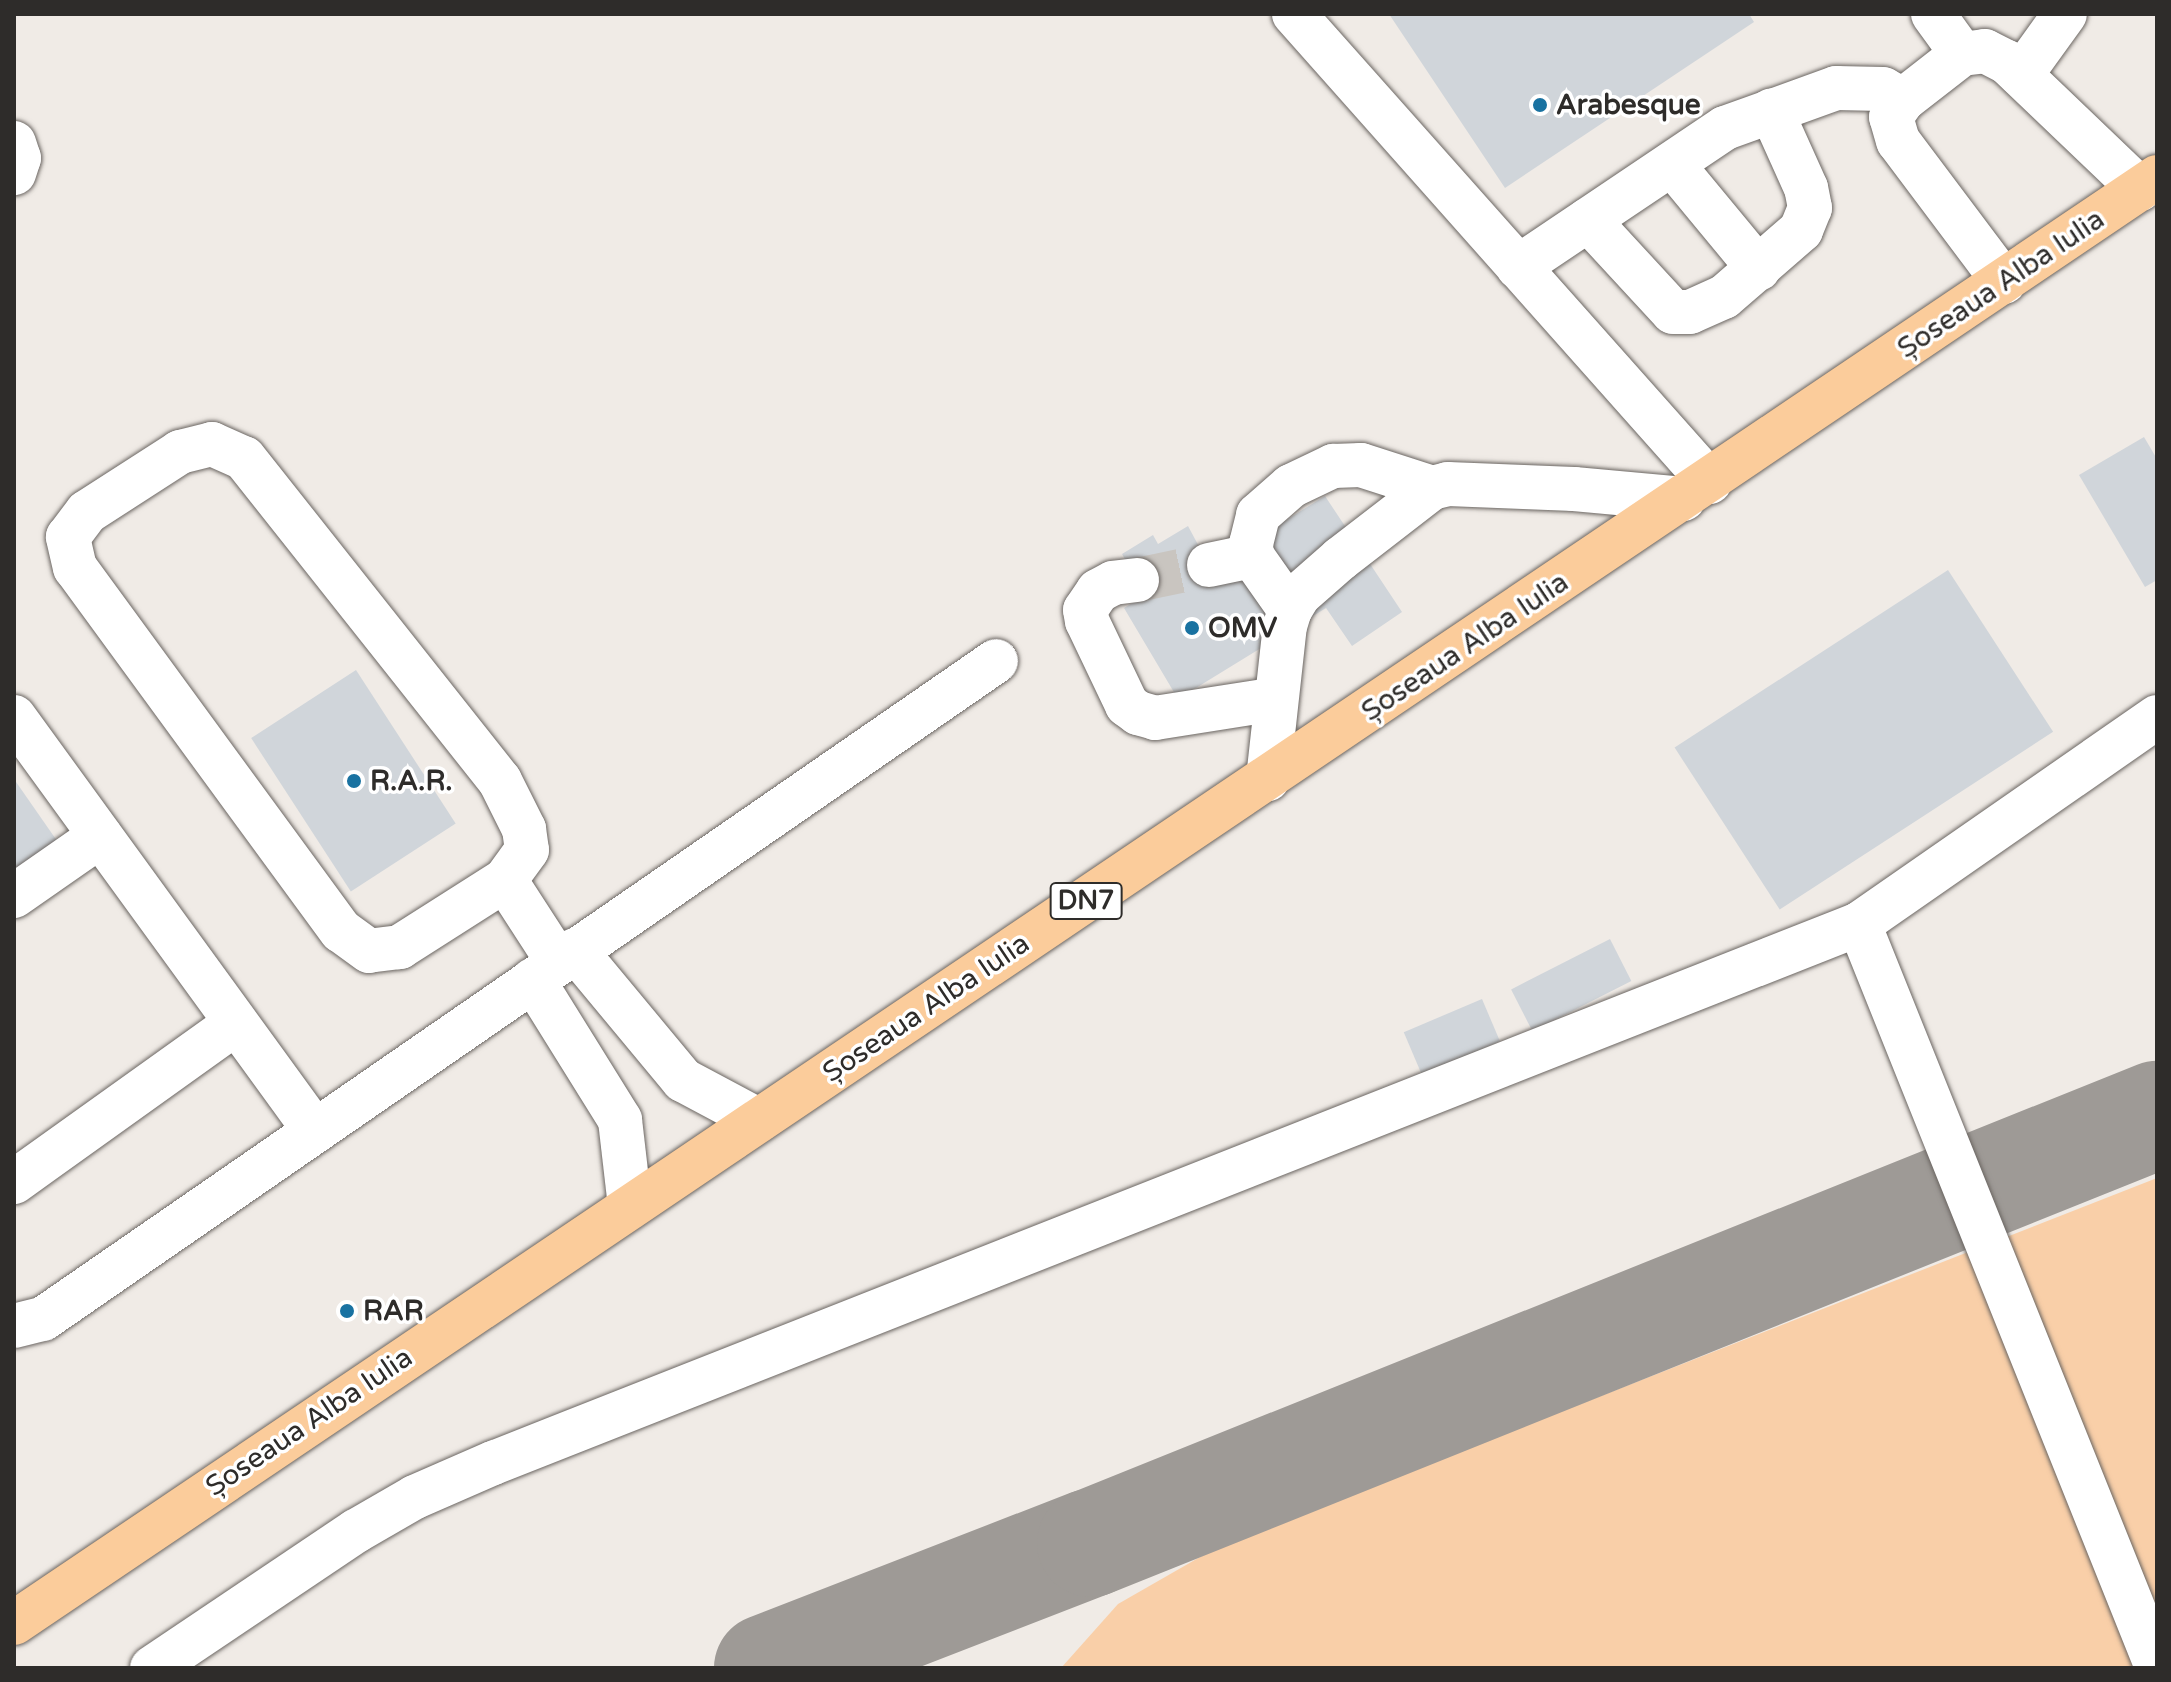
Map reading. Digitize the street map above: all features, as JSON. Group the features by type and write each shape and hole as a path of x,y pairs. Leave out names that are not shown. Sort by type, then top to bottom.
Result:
{"main road":[{"name":"Șoseaua Alba Iulia","path":"14,1623 2149,183"}],"street":[{"path":"1294,14 1518,267 1697,490"},
{"path":"1933,14 1962,54"},
{"path":"2021,75 2065,14"},
{"path":"2004,282 1898,141 1891,117 1903,100 1962,54 1985,51 2007,62 2149,183"},
{"path":"1518,267 1725,128 1836,88 1883,89 1903,100"},
{"path":"1588,220 1673,312 1690,312 1724,297 1801,230 1810,208 1806,188 1771,110"},
{"path":"14,143 19,158 14,173"},
{"path":"1672,164 1759,269"},
{"path":"212,444 244,458 500,781 524,829 527,850 505,880 400,947 369,951 341,931 75,568 68,537 87,512 180,452 212,444"},
{"path":"1290,610 1252,556 1251,544 1258,515 1308,475 1333,466 1361,465 1432,488"},
{"path":"1268,779 1290,610 1299,595 1340,559 1432,488 1448,484 1697,490"},
{"path":"1209,565 1252,556"},
{"path":"1137,580 1098,591 1090,597 1085,610 1087,621 1127,705 1138,713 1155,718 1276,699"},
{"path":"14,1326 43,1319 996,661"},
{"path":"14,717 315,1131"},
{"path":"152,1668 356,1531 415,1497 493,1463 1859,924 2157,717"},
{"path":"14,896 100,836"},
{"path":"505,880 555,964 620,1120 630,1206"},
{"path":"1859,924 2157,1667"},
{"path":"555,964 683,1080 758,1120"},
{"path":"14,1182 236,1023"}],"shaded area":[{"path":"2157,1178 2157,1668 1061,1668 1118,1604 1200,1557 1256,1531"}],"building":[{"name":"Arabesque","path":"1389,14 1749,14 1754,22 1505,188"},
{"path":"2144,437 2157,459 2157,580 2145,587 2079,475"},
{"path":"1325,496 1402,612 1352,646 1326,608 1178,699 1124,608 1146,595 1122,554 1153,535 1158,544 1188,526 1210,567"},
{"path":"1948,570 2053,732 1780,909 1675,748"},
{"name":"R.A.R.","path":"356,670 456,823 351,892 251,738"},
{"path":"14,779 62,848 14,882"},
{"path":"1610,939 1631,981 1532,1031 1511,989"},
{"path":"1482,999 1500,1041 1422,1075 1404,1032"}],"taxiway":[{"path":"768,1668 1091,1543 2157,1115"}],"tunnel":[{"path":"1137,580 1209,565"}],"place":[{"name":"Arabesque","path":"1540,105"},
{"name":"OMV","path":"1192,628"},
{"name":"R.A.R.","path":"354,781"},
{"name":"RAR","path":"347,1311"}]}
